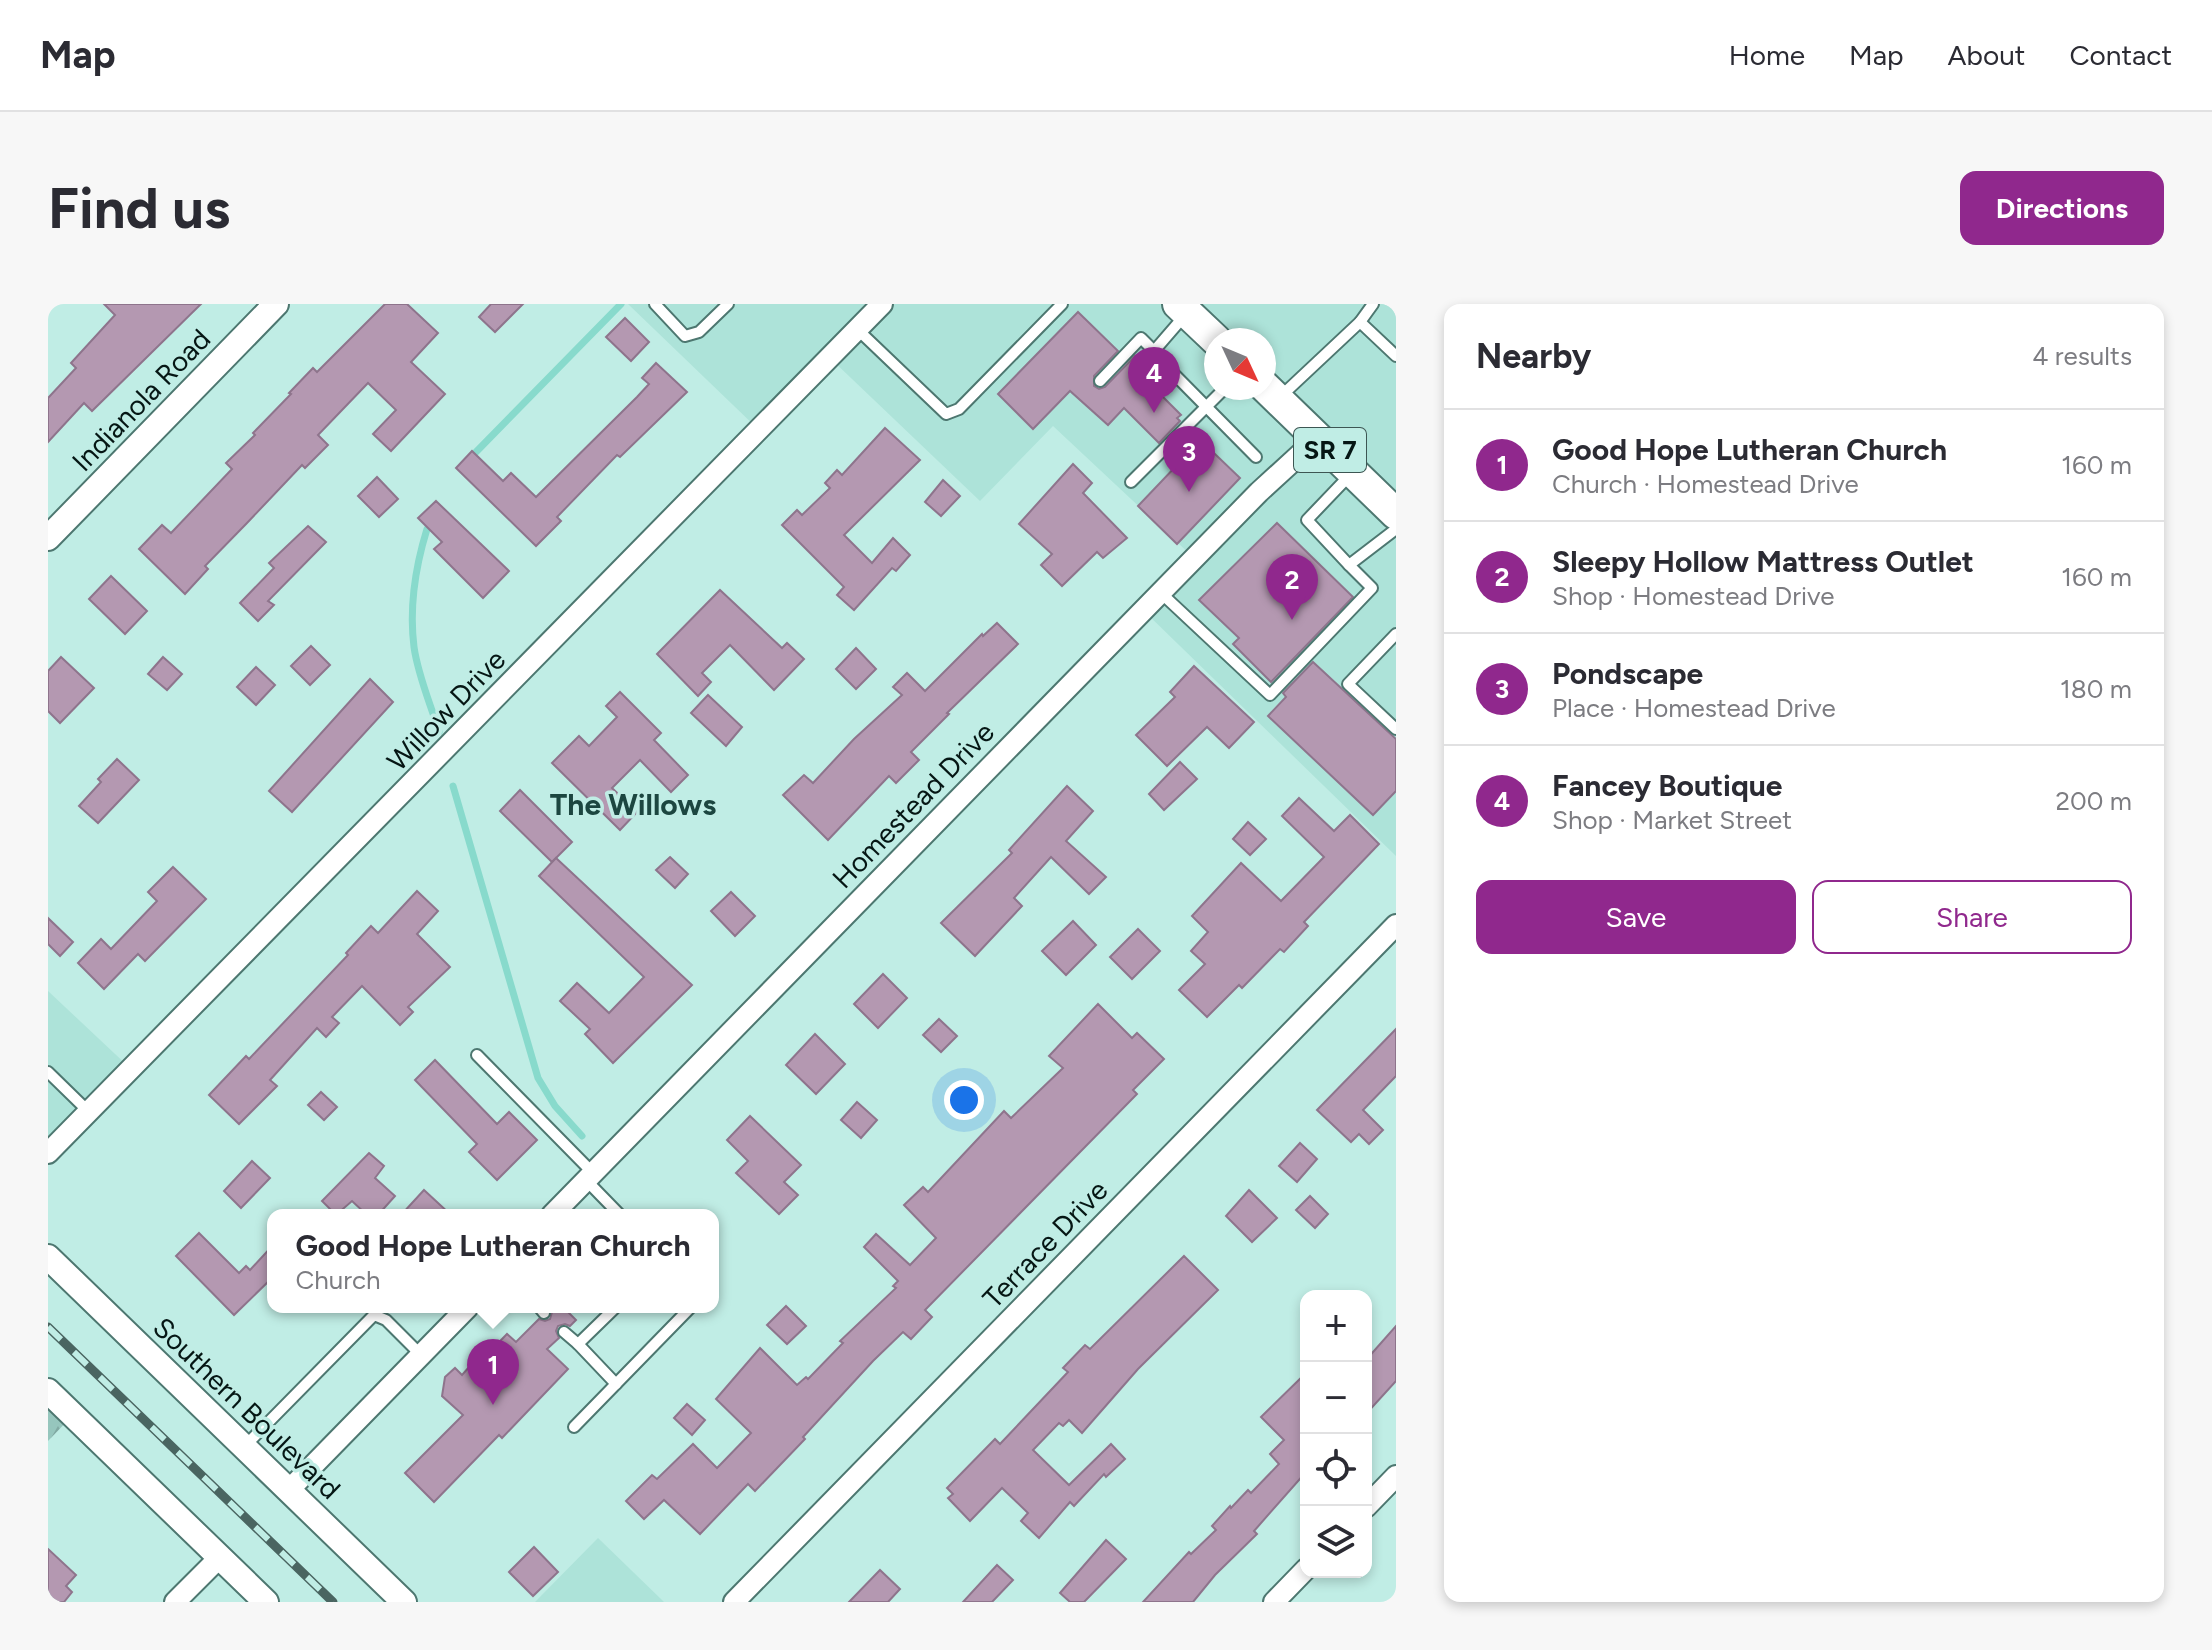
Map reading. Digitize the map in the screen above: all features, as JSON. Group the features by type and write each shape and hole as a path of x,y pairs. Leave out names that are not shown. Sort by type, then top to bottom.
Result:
{"main road":[{"path":"1184,307 1204,328"},
{"name":"SR 7","path":"1276,398 1396,514"}],"street":[{"name":"Indianola Road","path":"48,538 276,304"},
{"name":"Willow Drive","path":"48,1153 882,304"},
{"name":"Homestead Drive","path":"558,1209 1259,492 1318,438"},
{"name":"Terrace Drive","path":"734,1602 1396,925"},
{"name":"Southern Boulevard","path":"48,1257 404,1602"},
{"path":"289,1490 462,1313"},
{"path":"48,1391 266,1602"},
{"path":"1367,1506 1396,1476"},
{"path":"175,1602 220,1557"},
{"path":"1274,1602 1300,1575"}],"lane":[{"path":"655,304 685,336 699,332 728,304"},
{"path":"857,329 946,414 959,409 1062,304"},
{"path":"1276,389 1360,322 1373,304"},
{"path":"1100,381 1141,338 1154,351 1184,307"},
{"path":"1360,322 1396,356"},
{"path":"1170,370 1256,457"},
{"path":"1131,482 1213,400"},
{"path":"1161,593 1270,695 1372,588 1307,520 1353,472"},
{"path":"1349,565 1396,529"},
{"path":"1396,634 1348,684 1396,729"},
{"path":"477,1055 590,1176 614,1209"},
{"path":"50,1078 89,1112"},
{"path":"578,1344 610,1313"},
{"path":"574,1427 685,1313"},
{"path":"244,1447 374,1315 386,1320 421,1355"},
{"path":"564,1332 616,1384"}],"shaded area":[{"path":"628,304 1396,304 1396,856 1143,610 1194,558 1053,426 980,501 830,358 759,430"},
{"path":"48,991 131,1069 48,1153"},
{"path":"598,1538 664,1602 535,1602"}],"green space":[{"path":"48,1391 73,1415 48,1441"}],"building":[{"path":"104,304 201,304 92,411 84,403 48,442 48,398 76,368 71,363 115,315"},
{"path":"385,304 407,304 438,333 411,362 445,394 391,451 373,434 396,410 368,383 318,435 328,445 305,468 302,465 205,566 208,569 185,594 139,549 162,525 171,533 232,469 226,463 255,435 253,433 289,393 313,368 317,372"},
{"path":"491,304 523,304 495,332 479,317"},
{"path":"1078,312 1118,351 1094,376 1094,386 1099,389 1105,387 1135,356 1155,377 1149,383 1181,415 1177,418 1180,421 1159,443 1124,408 1108,425 1070,391 1033,429 998,394"},
{"path":"625,318 649,342 631,361 606,337"},
{"path":"656,363 687,392 620,457 617,455 557,517 561,521 536,546 456,468 472,451 503,481 511,473 536,497 649,384 642,378"},
{"path":"885,428 920,460 844,535 872,563 893,538 910,555 896,571 892,568 854,610 837,595 844,587 782,525 797,510 802,515 830,488 825,483 837,470 842,475"},
{"path":"1192,432 1240,478 1177,544 1138,506 1179,463 1170,454"},
{"path":"1073,464 1092,483 1083,493 1127,538 1103,558 1097,552 1062,586 1041,565 1052,554 1019,524"},
{"path":"377,477 398,499 379,517 358,496"},
{"path":"943,480 960,496 941,516 925,502"},
{"path":"436,501 509,571 483,598 434,549 442,542 418,518"},
{"path":"1277,523 1353,597 1271,682 1233,644 1239,638 1199,600"},
{"path":"308,526 326,542 268,601 274,605 258,621 240,603 274,568 269,563"},
{"path":"111,576 147,611 125,634 89,599"},
{"path":"720,590 782,648 787,643 804,659 774,690 730,645 702,673 711,682 698,696 657,654"},
{"path":"997,623 1018,644 911,752 919,760 896,783 889,776 828,840 783,795 804,775 813,783 854,739 902,695 893,687 907,673 925,691"},
{"path":"311,646 330,665 310,685 291,666"},
{"path":"856,648 876,669 856,689 836,669"},
{"path":"61,657 94,688 60,723 48,711 48,671"},
{"path":"163,657 182,674 167,690 148,674"},
{"path":"1313,662 1396,739 1396,791 1373,815 1268,716 1286,697 1283,693"},
{"path":"1194,666 1254,722 1229,748 1207,727 1167,766 1136,735 1175,697 1170,692"},
{"path":"256,667 275,685 256,705 237,687"},
{"path":"370,679 393,702 292,812 269,791"},
{"path":"620,692 661,733 654,740 688,775 671,792 640,760 612,788 637,812 620,830 552,763 579,736 589,746 617,717 606,706"},
{"path":"708,695 742,727 726,746 691,713"},
{"path":"117,759 139,780 98,823 79,806"},
{"path":"1180,762 1197,779 1164,810 1149,794"},
{"path":"1067,786 1093,811 1066,841 1106,877 1089,894 1051,857 1014,898 1022,906 975,956 941,923 1012,853 1009,850"},
{"path":"520,790 572,842 552,862 500,811"},
{"path":"1299,798 1334,831 1350,815 1379,844 1304,922 1308,926 1284,952 1280,949 1242,988 1239,985 1207,1017 1179,990 1205,964 1191,951 1208,932 1192,916 1241,863 1281,901 1324,857 1282,816"},
{"path":"1248,822 1266,839 1250,855 1233,839"},
{"path":"670,857 688,874 675,888 656,870"},
{"path":"556,858 692,985 613,1063 585,1034 590,1029 560,1001 577,983 609,1013 644,977 539,876"},
{"path":"173,867 206,899 145,961 138,954 104,989 78,963 101,939 111,949 157,901 148,892"},
{"path":"417,891 438,911 417,934 450,967 408,1007 413,1012 400,1025 362,986 332,1017 339,1023 326,1037 317,1028 270,1080 277,1086 239,1124 209,1095 246,1056 249,1059 348,955 346,953 371,926 378,933"},
{"path":"731,892 755,916 735,936 711,911"},
{"path":"48,918 73,942 60,956 48,944"},
{"path":"1073,921 1096,945 1066,975 1042,951"},
{"path":"1138,929 1160,951 1132,979 1110,957"},
{"path":"883,974 907,998 878,1028 854,1004"},
{"path":"1098,1004 1132,1038 1137,1033 1164,1059 1133,1090 1137,1094 925,1310 932,1317 911,1339 903,1332 873,1361 755,1491 748,1484 700,1534 664,1500 644,1519 626,1501 652,1475 657,1479 693,1444 717,1468 751,1433 716,1399 760,1348 797,1385 806,1377 808,1379 843,1343 840,1341 896,1288 893,1286 898,1281 864,1247 876,1234 910,1265 936,1238 904,1205 923,1187 928,1192 1004,1111 1011,1118 1063,1068 1049,1056"},
{"path":"939,1019 957,1036 941,1052 923,1035"},
{"path":"1396,1029 1396,1076 1363,1110 1383,1130 1369,1144 1359,1134 1351,1142 1317,1110"},
{"path":"815,1034 845,1064 816,1094 786,1065"},
{"path":"435,1060 497,1124 509,1112 537,1140 497,1180 469,1152 477,1144 415,1080"},
{"path":"321,1092 337,1107 324,1120 308,1105"},
{"path":"857,1102 877,1120 861,1138 841,1120"},
{"path":"750,1116 801,1165 784,1182 798,1195 779,1214 736,1173 748,1161 727,1140"},
{"path":"1300,1143 1317,1159 1297,1182 1279,1166"},
{"path":"369,1153 384,1166 375,1178 395,1196 383,1209 361,1209 352,1201 343,1209 330,1209 322,1201"},
{"path":"252,1161 270,1178 241,1208 224,1191"},
{"path":"424,1190 445,1209 407,1209"},
{"path":"1249,1190 1277,1218 1252,1242 1226,1216"},
{"path":"1310,1196 1328,1214 1315,1228 1296,1210"},
{"path":"199,1233 239,1273 246,1266 250,1270 267,1252 267,1283 234,1315 176,1256"},
{"path":"1184,1256 1218,1290 1138,1369 1082,1433 1069,1420 1063,1426 1059,1423 1033,1450 1069,1485 1111,1444 1125,1459 1106,1477 1104,1474 1074,1506 1070,1502 1039,1538 1021,1521 1028,1513 1002,1488 970,1521 948,1498 953,1494 947,1488 995,1439 1000,1444 1068,1372 1063,1368 1085,1345 1090,1349"},
{"path":"786,1306 806,1326 787,1344 767,1325"},
{"path":"552,1313 569,1313 576,1320 570,1326 558,1326 556,1331 559,1338 547,1349 568,1369 502,1438 499,1435 434,1502 405,1473 463,1415 442,1396 445,1377 455,1368 462,1375 470,1366 473,1369 507,1334 516,1342 539,1319 550,1319"},
{"path":"1396,1326 1396,1381 1372,1407 1372,1362 1372,1353"},
{"path":"1300,1379 1300,1479 1254,1531 1257,1534 1215,1575 1193,1602 1143,1602 1189,1552 1191,1554 1216,1530 1212,1526 1230,1506 1248,1490 1251,1493 1279,1464 1270,1454 1284,1440 1261,1417"},
{"path":"687,1404 705,1420 692,1435 674,1418"},
{"path":"1106,1540 1126,1559 1084,1602 1070,1602 1060,1593"},
{"path":"534,1547 558,1572 533,1596 509,1572"},
{"path":"48,1549 76,1575 66,1586 72,1592 64,1602 48,1602"},
{"path":"997,1565 1013,1580 992,1602 963,1602"},
{"path":"880,1570 900,1589 888,1602 849,1602"}],"waterway":[{"path":"476,452 621,304"},
{"path":"427,529 419,558 412,617 418,669 439,732"},
{"path":"453,786 538,1078 555,1106 582,1136"}],"railway":[{"path":"48,1327 333,1602"}],"place":[{"name":"Fancey Boutique","path":"1154,413"},
{"name":"Pondscape","path":"1189,492"},
{"name":"Sleepy Hollow Mattress Outlet","path":"1292,620"},
{"name":"Good Hope Lutheran Church","path":"493,1405"}],"district":[{"name":"The Willows","path":"633,805"}]}
